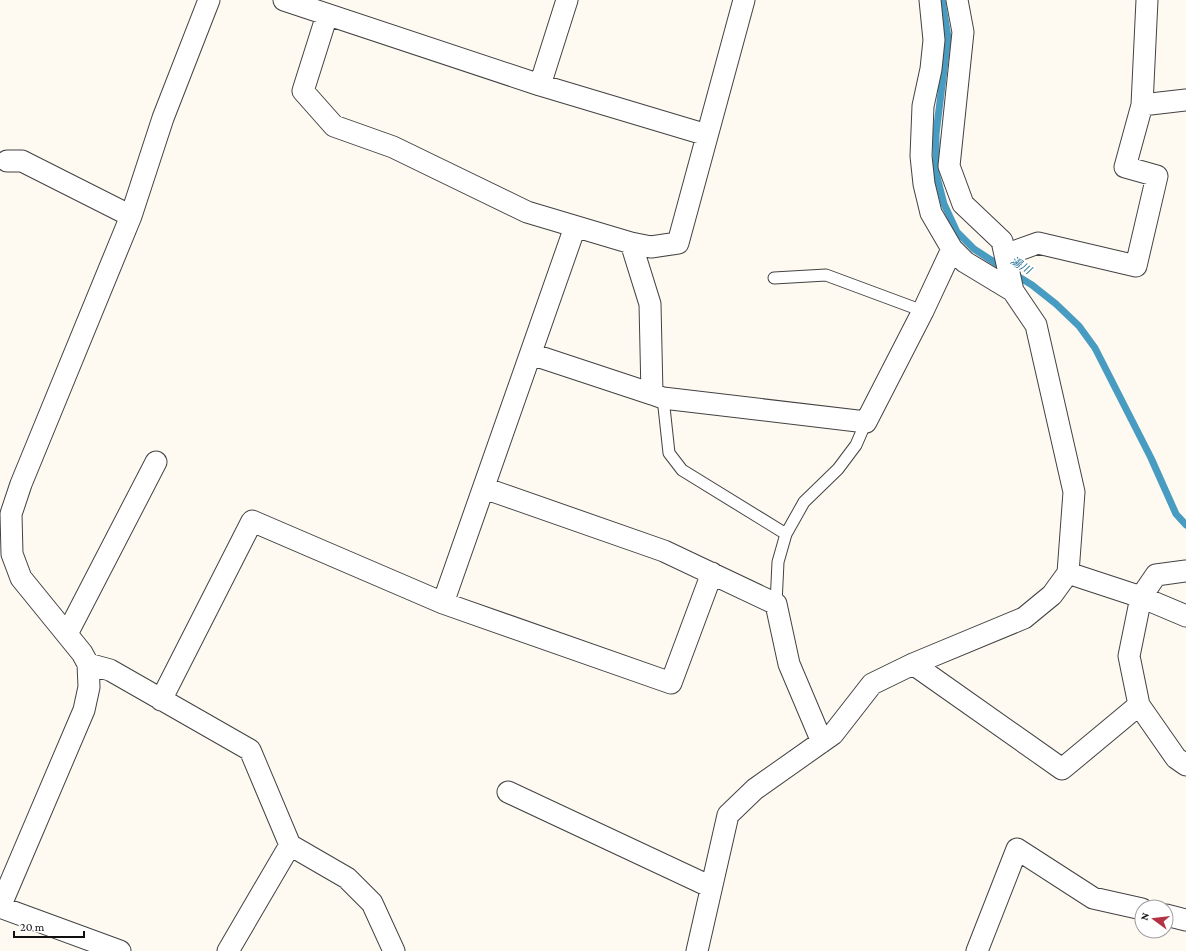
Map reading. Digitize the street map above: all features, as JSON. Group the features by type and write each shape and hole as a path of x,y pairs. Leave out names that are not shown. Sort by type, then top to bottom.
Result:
{"street":[{"path":"120,951 0,907 84,710 89,687 88,664 82,653 21,578 12,554 11,514 21,484 131,216 163,118 209,0"},
{"path":"284,0 540,85 707,135"},
{"path":"540,85 566,0"},
{"path":"327,15 304,91 334,126 393,147 527,212 631,243 651,247 678,243 744,0"},
{"path":"930,0 934,40 931,69 923,106 921,156 924,184 931,213 952,249 965,262 1014,291"},
{"path":"697,951 728,815 755,789 833,734 872,684 913,664 1024,618 1052,595 1068,573 1074,492 1036,325 1014,291 1002,241 963,204 949,166 963,32 957,0"},
{"path":"1005,255 1038,243 1136,266 1157,176 1125,167 1142,105 1147,0"},
{"path":"1142,105 1186,100"},
{"path":"7,161 22,162 131,216"},
{"path":"444,603 575,227"},
{"path":"631,243 650,304 658,396"},
{"path":"531,354 658,396 866,422 923,311 952,249"},
{"path":"67,634 156,462"},
{"path":"484,488 664,551 776,604 789,664 822,742"},
{"path":"161,700 252,521 444,603 671,683 712,573"},
{"path":"1186,571 1156,575 1141,597 1129,656 1139,705 1176,758 1186,765"},
{"path":"1068,573 1141,597 1186,616"},
{"path":"88,664 110,670 250,750 290,845 347,878 372,903 394,951"},
{"path":"913,664 1062,769 1139,705"},
{"path":"508,792 711,887"},
{"path":"228,951 290,845"},
{"path":"977,951 1017,848 1094,898 1134,908"},
{"path":"1174,917 1186,920"}],"lane":[{"path":"774,278 826,275 923,311"},
{"path":"658,396 669,453 682,470 786,534"},
{"path":"776,604 778,562 786,534 804,502 838,469 856,445 866,422"}],"waterway":[{"name":"湯川","path":"942,0 948,37 936,134 936,173 944,204 957,232 974,249 1005,269"},
{"name":"湯川","path":"1014,274 1032,285 1056,304 1079,326 1095,348 1151,458 1176,514 1186,525"}]}
